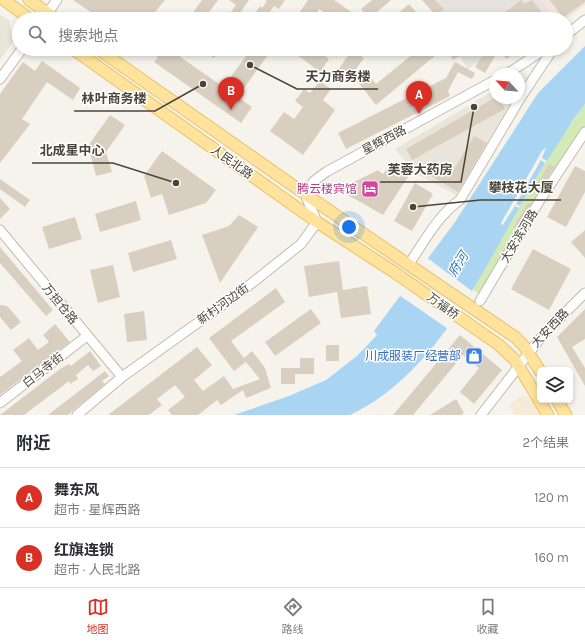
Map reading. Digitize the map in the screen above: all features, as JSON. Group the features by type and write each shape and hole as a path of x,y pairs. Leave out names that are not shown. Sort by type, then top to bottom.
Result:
{"main road":[{"path":"4,0 20,12"},
{"path":"29,0 43,12"},
{"name":"人民北路","path":"83,56 316,222 394,272"},
{"name":"人民北路","path":"108,56 305,194 412,266"},
{"name":"万福桥","path":"412,266 515,337 528,352 537,367"},
{"name":"万福桥","path":"394,272 492,341 512,357 548,415"},
{"path":"559,403 566,415"}],"street":[{"path":"51,12 57,0"},
{"path":"573,29 585,20"},
{"path":"0,79 17,56"},
{"path":"516,68 534,56"},
{"path":"412,266 439,220 460,200 521,97 548,56"},
{"name":"星辉西路","path":"305,194 314,180 326,172 489,83"},
{"name":"大安滨河路","path":"480,301 540,200 585,132"},
{"path":"305,194 316,222"},
{"name":"新村河边街","path":"77,415 122,377 242,291 301,244 316,222"},
{"name":"万担仓路","path":"0,230 86,336 122,377"},
{"name":"大安西路","path":"481,415 528,352 553,322 585,293"},
{"name":"白马寺街","path":"0,403 86,336"}],"shaded area":[{"path":"424,0 567,0 549,12 432,12"},
{"path":"540,0 585,0 585,5 573,14 573,12 549,12"},
{"path":"0,15 9,20 12,43 0,60"},
{"path":"460,56 486,56 468,69"},
{"path":"489,94 489,104 510,104 456,195 415,173 395,149"},
{"path":"522,395 532,398 542,415 515,415 509,405"}],"green space":[{"path":"585,104 585,129 481,295 472,289 553,149"}],"water":[{"name":"府河","path":"585,46 585,104 547,161 542,158 546,147 542,151 501,223 502,226 515,206 519,208 486,267 449,325 428,353 405,377 379,398 350,415 234,415 289,396 326,380 357,356 377,335 374,331 455,222 538,93"},
{"path":"541,160 545,163 520,206 516,204"}],"pier":[{"path":"426,257 472,291 448,329 399,295"}],"building":[{"path":"73,0 165,0 155,12 91,12"},
{"path":"202,0 218,0 209,12 193,12"},
{"path":"229,0 249,0 241,12 231,12 236,5"},
{"path":"265,0 285,0 279,9 274,6 270,12 256,12 260,6 262,8 267,1"},
{"path":"308,0 334,0 351,12 324,12 319,9 317,12 300,12"},
{"path":"372,0 391,0 377,12 363,12 361,9"},
{"path":"422,0 435,0 444,9 440,12 433,12"},
{"path":"521,0 524,4 532,0 541,12 506,12"},
{"path":"550,0 585,0 585,2 571,12 559,12"},
{"path":"409,4 416,12 399,12"},
{"path":"156,56 179,56 252,107 241,123 154,62 158,57"},
{"path":"246,56 267,56 244,88 230,78"},
{"path":"298,56 325,56 329,59 320,72"},
{"path":"348,56 361,56 364,58 347,81 336,73"},
{"path":"410,56 435,56 376,105 357,81 367,73 376,84"},
{"path":"451,56 460,56 453,60"},
{"path":"482,56 495,56 485,73 475,67"},
{"path":"504,56 511,56 506,59"},
{"path":"42,61 80,88 73,100 47,82 22,119 30,124 0,163 0,94 23,62 35,71"},
{"path":"455,62 475,73 472,79 458,72 448,91 450,96 346,149 338,133 446,78"},
{"path":"320,81 331,89 323,100 335,110 303,155 270,131 284,112 294,119 303,107 295,101 304,89 310,93"},
{"path":"489,101 489,104 502,104 505,109 412,160 406,149"},
{"path":"110,115 125,125 106,152 112,172 96,176 88,146"},
{"path":"474,136 487,143 458,192 426,173 434,160 453,171"},
{"path":"162,151 216,190 206,203 169,215 162,194 151,198 144,176"},
{"name":"腾云楼宾馆","path":"392,162 410,174 383,215 346,194 352,183 378,170 383,174"},
{"path":"549,164 554,167 539,190 535,188"},
{"path":"575,166 585,171 585,192 566,227 547,217"},
{"path":"0,179 30,200 25,207 0,189"},
{"path":"415,183 433,194 412,231 394,221"},
{"path":"0,198 10,209 0,219"},
{"path":"136,201 141,220 100,232 95,214"},
{"path":"528,203 531,204 517,227 514,226"},
{"path":"239,215 258,227 220,283 202,235 229,226"},
{"path":"75,217 82,239 49,249 42,227"},
{"path":"585,230 585,258 571,242"},
{"path":"171,240 177,259 133,272 128,253"},
{"path":"0,247 53,310 46,316 0,263"},
{"path":"533,249 571,269 549,310 511,289"},
{"path":"339,261 343,290 367,286 371,314 341,318 337,292 309,297 304,266"},
{"path":"113,265 120,297 98,303 90,270"},
{"path":"276,288 285,302 231,341 244,358 252,351 265,368 271,388 246,398 243,390 221,405 217,400 198,415 172,415 168,410 185,397 175,385 157,399 162,405 149,415 108,415 197,347 212,365 194,380 203,391 224,376 233,389 260,379 246,362 234,371 209,338"},
{"path":"0,305 7,306 21,322 11,330 0,317"},
{"path":"311,309 321,323 275,356 265,342"},
{"path":"585,309 585,339 572,347 585,368 585,386 557,337"},
{"path":"144,311 147,340 127,342 124,314"},
{"path":"55,324 70,342 0,395 0,377 22,361 13,350 29,338 38,350 49,342 43,335"},
{"path":"460,335 502,370 474,404 460,392 479,368 463,355 413,415 393,415"},
{"path":"326,345 339,345 339,361 326,361"},
{"path":"90,351 101,366 93,371 88,365 76,375 78,379 70,384 69,381 24,415 0,415 60,369 69,364 71,366"},
{"path":"300,358 314,358 314,374 295,374 295,384 281,384 281,368 300,368"},
{"path":"105,371 109,376 102,381 105,384 68,415 48,415"},
{"path":"456,399 464,413 461,415 430,415"}],"place":[{"name":"天力商务楼","path":"250,65"},
{"name":"林叶商务楼","path":"203,84"},
{"name":"芙蓉大药房","path":"474,107"},
{"name":"红旗连锁","path":"231,110"},
{"name":"舞东风","path":"419,114"},
{"name":"北成星中心","path":"176,183"},
{"name":"腾云楼宾馆","path":"370,189"},
{"name":"攀枝花大厦","path":"413,207"},
{"name":"川成服装厂经营部","path":"474,356"}]}
